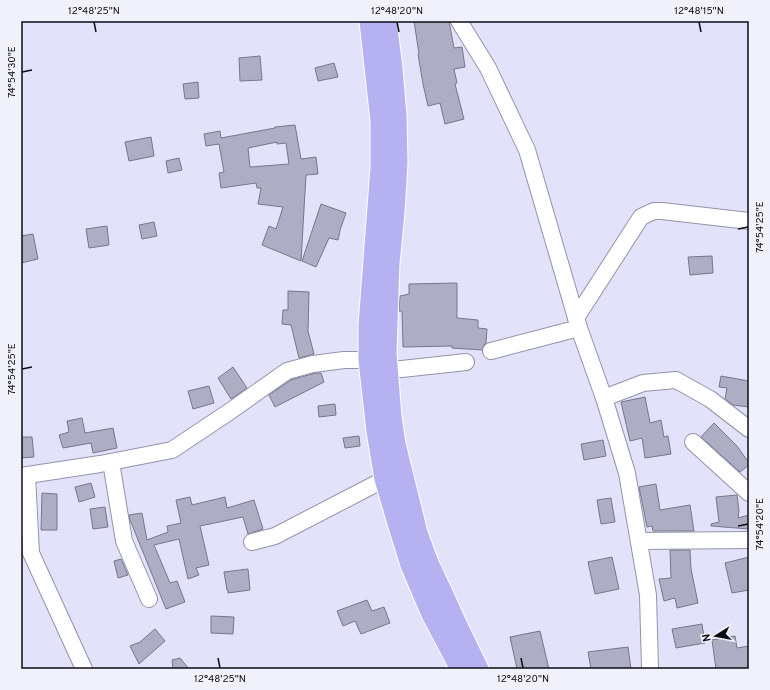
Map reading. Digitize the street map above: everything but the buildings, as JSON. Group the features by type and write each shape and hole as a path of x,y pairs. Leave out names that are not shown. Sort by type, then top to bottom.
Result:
{"main road":[{"path":"370,21 381,121 381,176 369,325 391,417 395,444 417,533 428,563 478,669"},
{"path":"386,21 396,116 397,163 387,306 386,353 378,363 377,431 385,479 411,565 431,612 460,669"}],"street":[{"path":"459,21 488,68 527,150 578,323 604,398 627,473 648,595 650,669"},
{"path":"491,351 578,323 641,218 654,211 749,221"},
{"path":"84,669 31,553 24,476 111,462 172,450 229,412 286,371 313,364 344,360 378,363 395,369 402,369 466,362"},
{"path":"604,398 643,383 676,380 710,399 749,429"},
{"path":"693,442 749,493"},
{"path":"111,462 124,541 149,599"},
{"path":"252,542 275,536 385,479"},
{"path":"639,541 749,540"}]}
